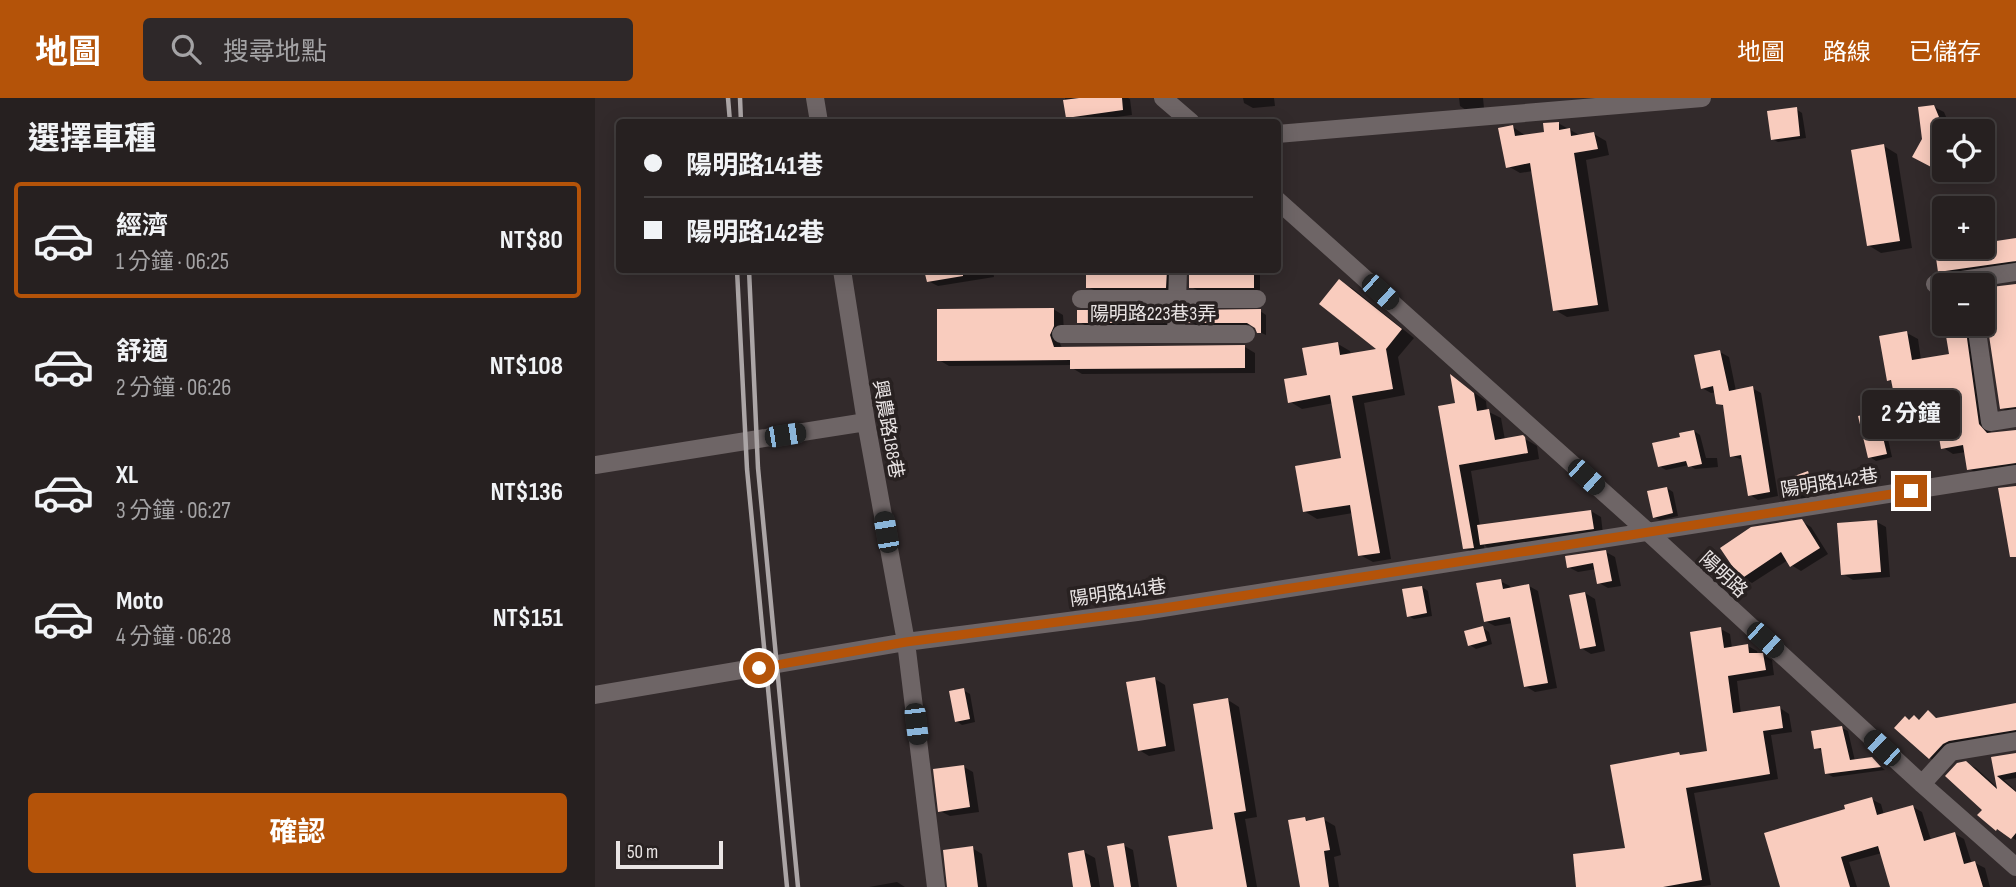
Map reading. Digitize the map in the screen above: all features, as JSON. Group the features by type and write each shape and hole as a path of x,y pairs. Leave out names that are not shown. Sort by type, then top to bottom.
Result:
{"street":[{"path":"815,98 818,119"},
{"path":"1163,98 1188,119"},
{"path":"1281,134 1702,98"},
{"name":"陽明路","path":"1281,204 1648,532 2016,867"},
{"path":"1995,275 2016,272"},
{"name":"興農路188巷","path":"842,273 906,642 936,887"},
{"path":"1177,334 1178,273"},
{"path":"1080,299 1257,299"},
{"name":"陽明路223巷3弄","path":"1061,334 1246,334"},
{"path":"1978,336 1990,422 2016,418"},
{"path":"595,466 866,422"},
{"name":"陽明路142巷","path":"1648,532 2016,474"},
{"name":"陽明路141巷","path":"595,695 906,642 1137,612 1648,532"},
{"path":"1922,784 1951,751 2016,741"}],"building":[{"path":"1122,98 1123,110 1066,118 1063,100"},
{"path":"1934,105 1940,119 1932,119 1932,167 1912,157 1922,139 1918,107"},
{"path":"1797,107 1800,136 1771,140 1767,111"},
{"path":"1559,122 1559,130 1570,128 1571,136 1594,132 1598,149 1574,153 1598,305 1553,311 1530,163 1506,168 1498,128 1513,125 1515,136 1544,132 1543,123"},
{"path":"1884,144 1900,241 1867,246 1851,150"},
{"path":"2016,238 2016,261 1938,272 1936,259 1995,259 1995,241"},
{"path":"925,273 963,273 963,276 927,282"},
{"path":"1086,273 1167,273 1166,288 1086,288"},
{"path":"1189,273 1254,273 1254,288 1189,288"},
{"path":"1339,279 1402,329 1386,349 1393,389 1352,396 1380,553 1358,556 1350,505 1303,512 1295,466 1341,458 1330,395 1288,403 1284,379 1307,375 1302,348 1338,342 1340,355 1376,349 1319,304"},
{"path":"2016,284 2016,407 2000,409 1989,336 1995,336 1995,287"},
{"path":"1054,308 1054,326 1050,335 1054,347 1245,345 1245,368 1070,369 1070,360 937,361 937,309"},
{"path":"1261,309 1261,333 1257,333 1255,328 1247,323 1188,323 1188,310"},
{"path":"1077,310 1165,310 1165,323 1077,323"},
{"path":"1907,331 1912,360 1949,354 1946,336 1967,336 1979,424 1987,433 2016,430 2016,463 1967,470 1963,445 1941,449 1933,402 1897,409 1891,380 1887,381 1879,336"},
{"path":"1720,350 1729,391 1753,386 1770,492 1748,496 1741,455 1730,457 1723,405 1716,404 1713,386 1701,389 1694,355"},
{"path":"1450,374 1474,393 1477,411 1489,409 1495,440 1523,435 1528,453 1459,465 1474,548 1463,549 1438,406 1455,403"},
{"path":"1877,412 1887,454 1868,458 1858,416"},
{"path":"1694,430 1702,464 1688,467 1686,461 1658,467 1652,443 1680,437 1679,433"},
{"path":"1808,471 1814,490 1795,496 1789,478"},
{"path":"2016,486 2016,557 2010,557 1998,488"},
{"path":"1667,487 1673,513 1653,518 1647,491"},
{"path":"1591,510 1594,529 1480,545 1477,525"},
{"path":"1802,519 1820,548 1790,567 1781,552 1741,579 1720,548 1751,527"},
{"path":"1877,520 1881,572 1841,575 1837,523"},
{"path":"1606,550 1612,581 1597,584 1593,563 1567,568 1565,556"},
{"path":"1501,579 1503,589 1529,584 1548,683 1524,687 1510,617 1484,622 1476,583"},
{"path":"1422,586 1427,613 1407,617 1402,589"},
{"path":"1585,592 1596,646 1580,649 1569,595"},
{"path":"1483,626 1487,641 1468,646 1464,631"},
{"path":"1721,627 1724,648 1748,644 1749,653 1763,653 1766,670 1728,676 1733,713 1780,706 1783,728 1763,731 1770,774 1686,788 1702,880 1663,887 1576,887 1573,854 1625,848 1610,765 1679,752 1680,755 1707,751 1690,632"},
{"path":"1155,677 1166,746 1138,751 1126,682"},
{"path":"964,688 970,719 955,722 949,691"},
{"path":"1228,698 1246,811 1234,813 1247,887 1177,887 1168,836 1213,829 1193,704"},
{"path":"2016,703 2016,730 1949,741 1929,759 1894,728 1905,716 1909,720 1914,715 1919,720 1928,710 1936,718"},
{"path":"1842,726 1850,760 1872,757 1881,767 1825,774 1821,748 1814,749 1811,731"},
{"path":"2016,753 2016,772 1997,776 2016,792 2016,833 2011,839 1997,829 1996,831 1977,815 1982,810 1945,776 1957,763 1966,761 1997,789 1991,757"},
{"path":"964,765 970,807 938,812 933,769"},
{"path":"1872,797 1877,815 1913,805 1924,841 1955,832 1964,864 1975,861 1983,887 1890,887 1878,846 1841,857 1850,887 1780,887 1764,833 1845,809 1844,805"},
{"path":"1305,817 1306,821 1324,817 1330,850 1324,851 1329,887 1300,887 1288,820"},
{"path":"1124,843 1131,887 1114,887 1107,846"},
{"path":"973,846 978,887 947,887 943,850"},
{"path":"1084,850 1091,887 1073,887 1068,853"}],"railway":[{"path":"728,98 730,119"},
{"path":"740,98 741,119"},
{"path":"737,273 747,469 787,887"},
{"path":"749,273 758,468 798,887"}],"route":[{"path":"759,668 906,642 1164,608 1911,491"}]}
